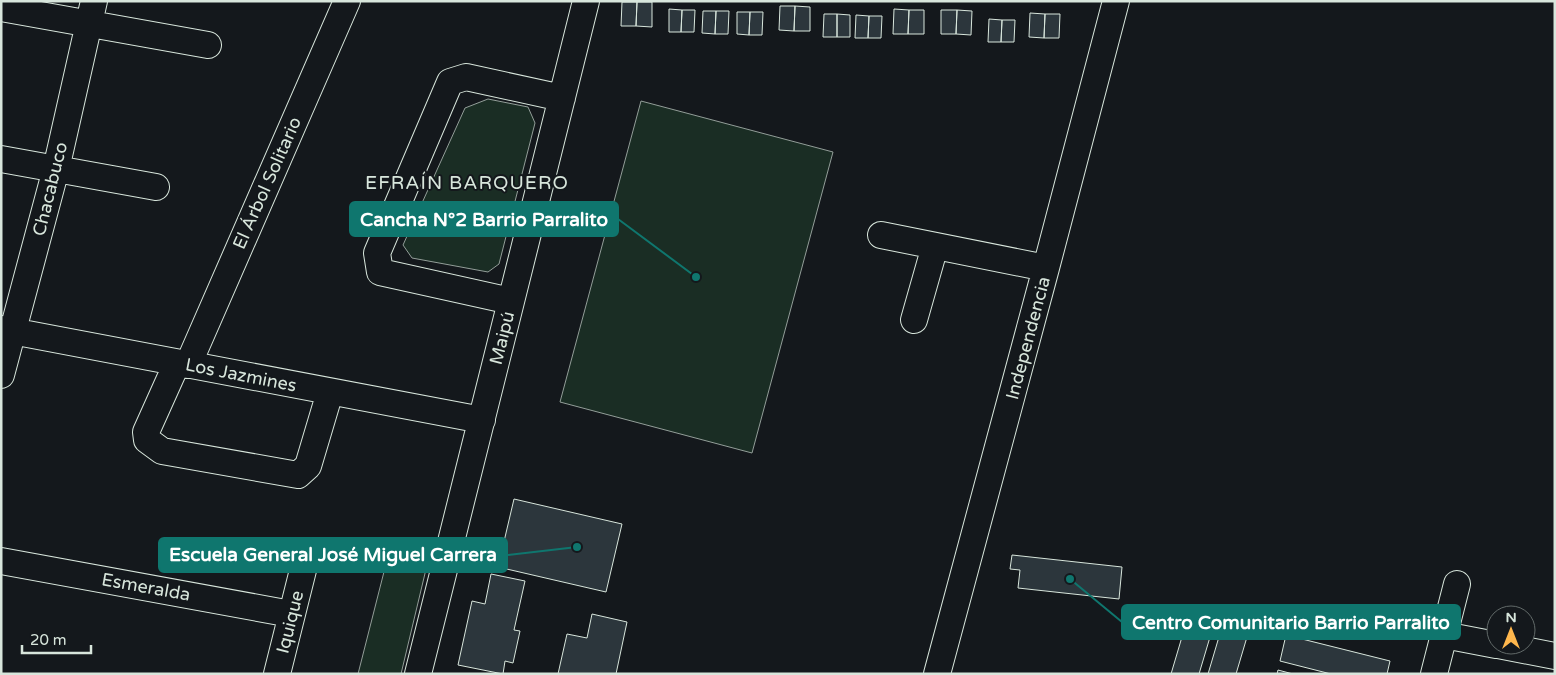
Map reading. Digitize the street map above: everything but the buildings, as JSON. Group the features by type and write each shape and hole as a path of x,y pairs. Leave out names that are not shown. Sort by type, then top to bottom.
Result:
{"street":[{"name":"El Árbol Solitario","path":"330,392 308,466 298,474 162,451 147,440 146,432 183,364 347,1"},
{"name":"Maipú","path":"418,674 586,1"},
{"name":"Independencia","path":"937,674 1116,1"},
{"path":"1,8 92,12 208,45"},
{"name":"Chacabuco","path":"1,375 7,330 56,169 92,12"},
{"path":"512,301 380,272 377,253 450,82 466,77 562,98"},
{"path":"1,159 156,187"},
{"path":"881,235 1046,268"},
{"path":"914,320 935,246"},
{"name":"Los Jazmines","path":"7,330 482,420"},
{"name":"Esmeralda","path":"1,561 291,614"},
{"name":"Iquique","path":"277,674 302,570"},
{"path":"1434,674 1457,584"},
{"path":"1444,635 1486,643"},
{"path":"1536,652 1555,656"}],"green space":[{"path":"488,99 528,107 535,123 499,264 488,272 412,258 403,245 465,108"},
{"path":"641,101 833,152 752,453 560,402"},
{"path":"388,556 427,565 401,674 358,674"}],"place":[{"name":"Cancha N°2 Barrio Parralito","path":"696,277"},
{"name":"Escuela General José Miguel Carrera","path":"577,547"},
{"name":"Centro Comunitario Barrio Parralito","path":"1070,579"}],"district":[{"name":"EFRAÍN BARQUERO","path":"467,183"}]}
